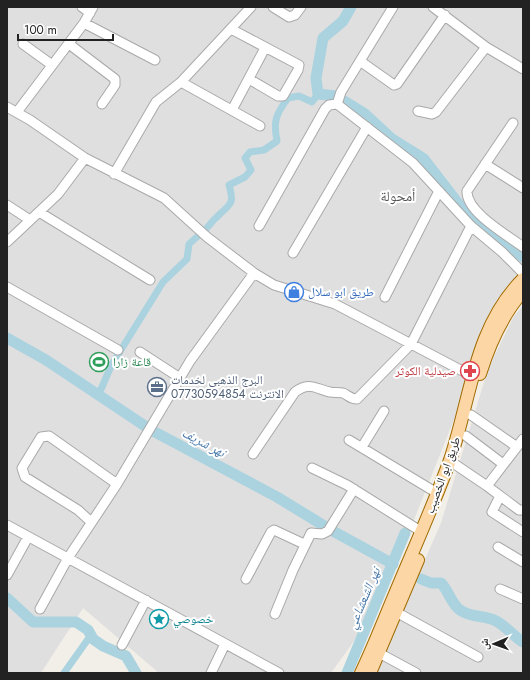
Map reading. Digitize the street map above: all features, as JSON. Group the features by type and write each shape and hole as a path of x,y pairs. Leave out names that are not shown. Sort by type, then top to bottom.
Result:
{"main road":[{"name":"طريق ابو الخصيب","path":"360,673 422,532 437,493 459,432 472,376 487,343 499,309 514,288 523,279"},
{"name":"طريق ابو الخصيب","path":"370,673 456,465 466,436 487,343 523,291"}],"street":[{"path":"17,112 84,23 91,10 82,7"},
{"path":"114,174 156,102 181,82 251,7"},
{"path":"273,7 289,17 295,15 301,7"},
{"path":"259,226 325,109 338,99 393,7"},
{"path":"433,7 486,47 523,70"},
{"path":"360,61 394,85 397,84 445,15"},
{"path":"84,23 156,60"},
{"path":"231,29 299,64 298,70 283,96 278,96 249,79"},
{"path":"23,44 52,65"},
{"path":"68,44 115,78 116,86 102,104"},
{"path":"418,111 432,114 436,112 486,47"},
{"path":"232,110 266,48"},
{"path":"181,82 260,126"},
{"path":"338,99 367,127 413,163 471,226 502,252 523,273"},
{"path":"7,107 17,112 85,158 164,198 207,237 254,273 274,285 335,304 472,376"},
{"path":"513,123 467,191 470,204 484,218 523,246"},
{"path":"294,253 367,127"},
{"path":"7,242 58,194 85,158"},
{"path":"485,164 523,188"},
{"path":"385,297 439,191"},
{"path":"7,205 30,220"},
{"path":"39,212 150,280"},
{"path":"253,454 295,392 300,388 315,386 329,392 343,393 351,398 357,399 411,344 471,226"},
{"path":"40,609 68,558 117,484 180,378 254,273"},
{"path":"7,287 118,350"},
{"path":"140,352 180,378"},
{"path":"362,447 384,411"},
{"path":"471,415 517,447"},
{"path":"91,522 78,510 25,477 22,473 22,468 40,437 49,436 117,484"},
{"path":"466,436 503,464"},
{"path":"486,486 523,439"},
{"path":"349,440 437,493"},
{"path":"456,465 519,510 523,510"},
{"path":"312,468 354,489 422,532"},
{"path":"275,614 304,544 311,533 322,534 328,531 354,489"},
{"path":"500,496 492,512 523,532"},
{"path":"7,525 279,673"},
{"path":"246,579 274,530 304,544"},
{"path":"7,575 28,536"},
{"path":"498,546 523,562"},
{"path":"500,589 523,599"},
{"path":"122,645 146,600"},
{"path":"396,612 478,657"},
{"path":"210,673 225,644"},
{"path":"379,652 416,673"}],"shaded area":[{"path":"7,7 523,7 523,270 500,304 380,605 331,673 159,673 83,608 41,673 7,673"},
{"path":"523,306 523,673 375,673 441,523 488,369 514,316"}],"waterway":[{"path":"351,7 343,21 323,38 316,78 318,94 336,96 365,114 392,139 424,159 471,220 523,257"},
{"path":"206,229 230,204 231,192 229,185 245,177 251,170 245,158 250,152 264,150 277,141 275,128 276,118 288,98 299,96 312,102 318,94"},
{"path":"99,394 111,366 163,282 187,259 189,244 198,236"},
{"name":"نهر شريف","path":"7,338 46,360 151,430 277,497 331,530 393,564"},
{"name":"نهر الشعشاعي","path":"347,673 405,533"},
{"path":"421,579 431,583 441,583 454,604 464,613 492,619 523,642"},
{"name":"نهر الشعشاعي","path":"7,598 33,622 76,622 88,630 93,639 103,646 126,656 136,673"},
{"path":"64,673 91,635"}],"place":[{"name":"طريق ابو سلال","path":"294,292"},
{"name":"قاعة زارا","path":"99,362"},
{"name":"صيدلية الكوثر","path":"470,371"},
{"name":"البرج الذهبي لخدمات الانترنت 07730594854","path":"157,387"},
{"name":"خصوصي","path":"159,619"}],"district":[{"name":"أمحولة","path":"398,196"}]}
